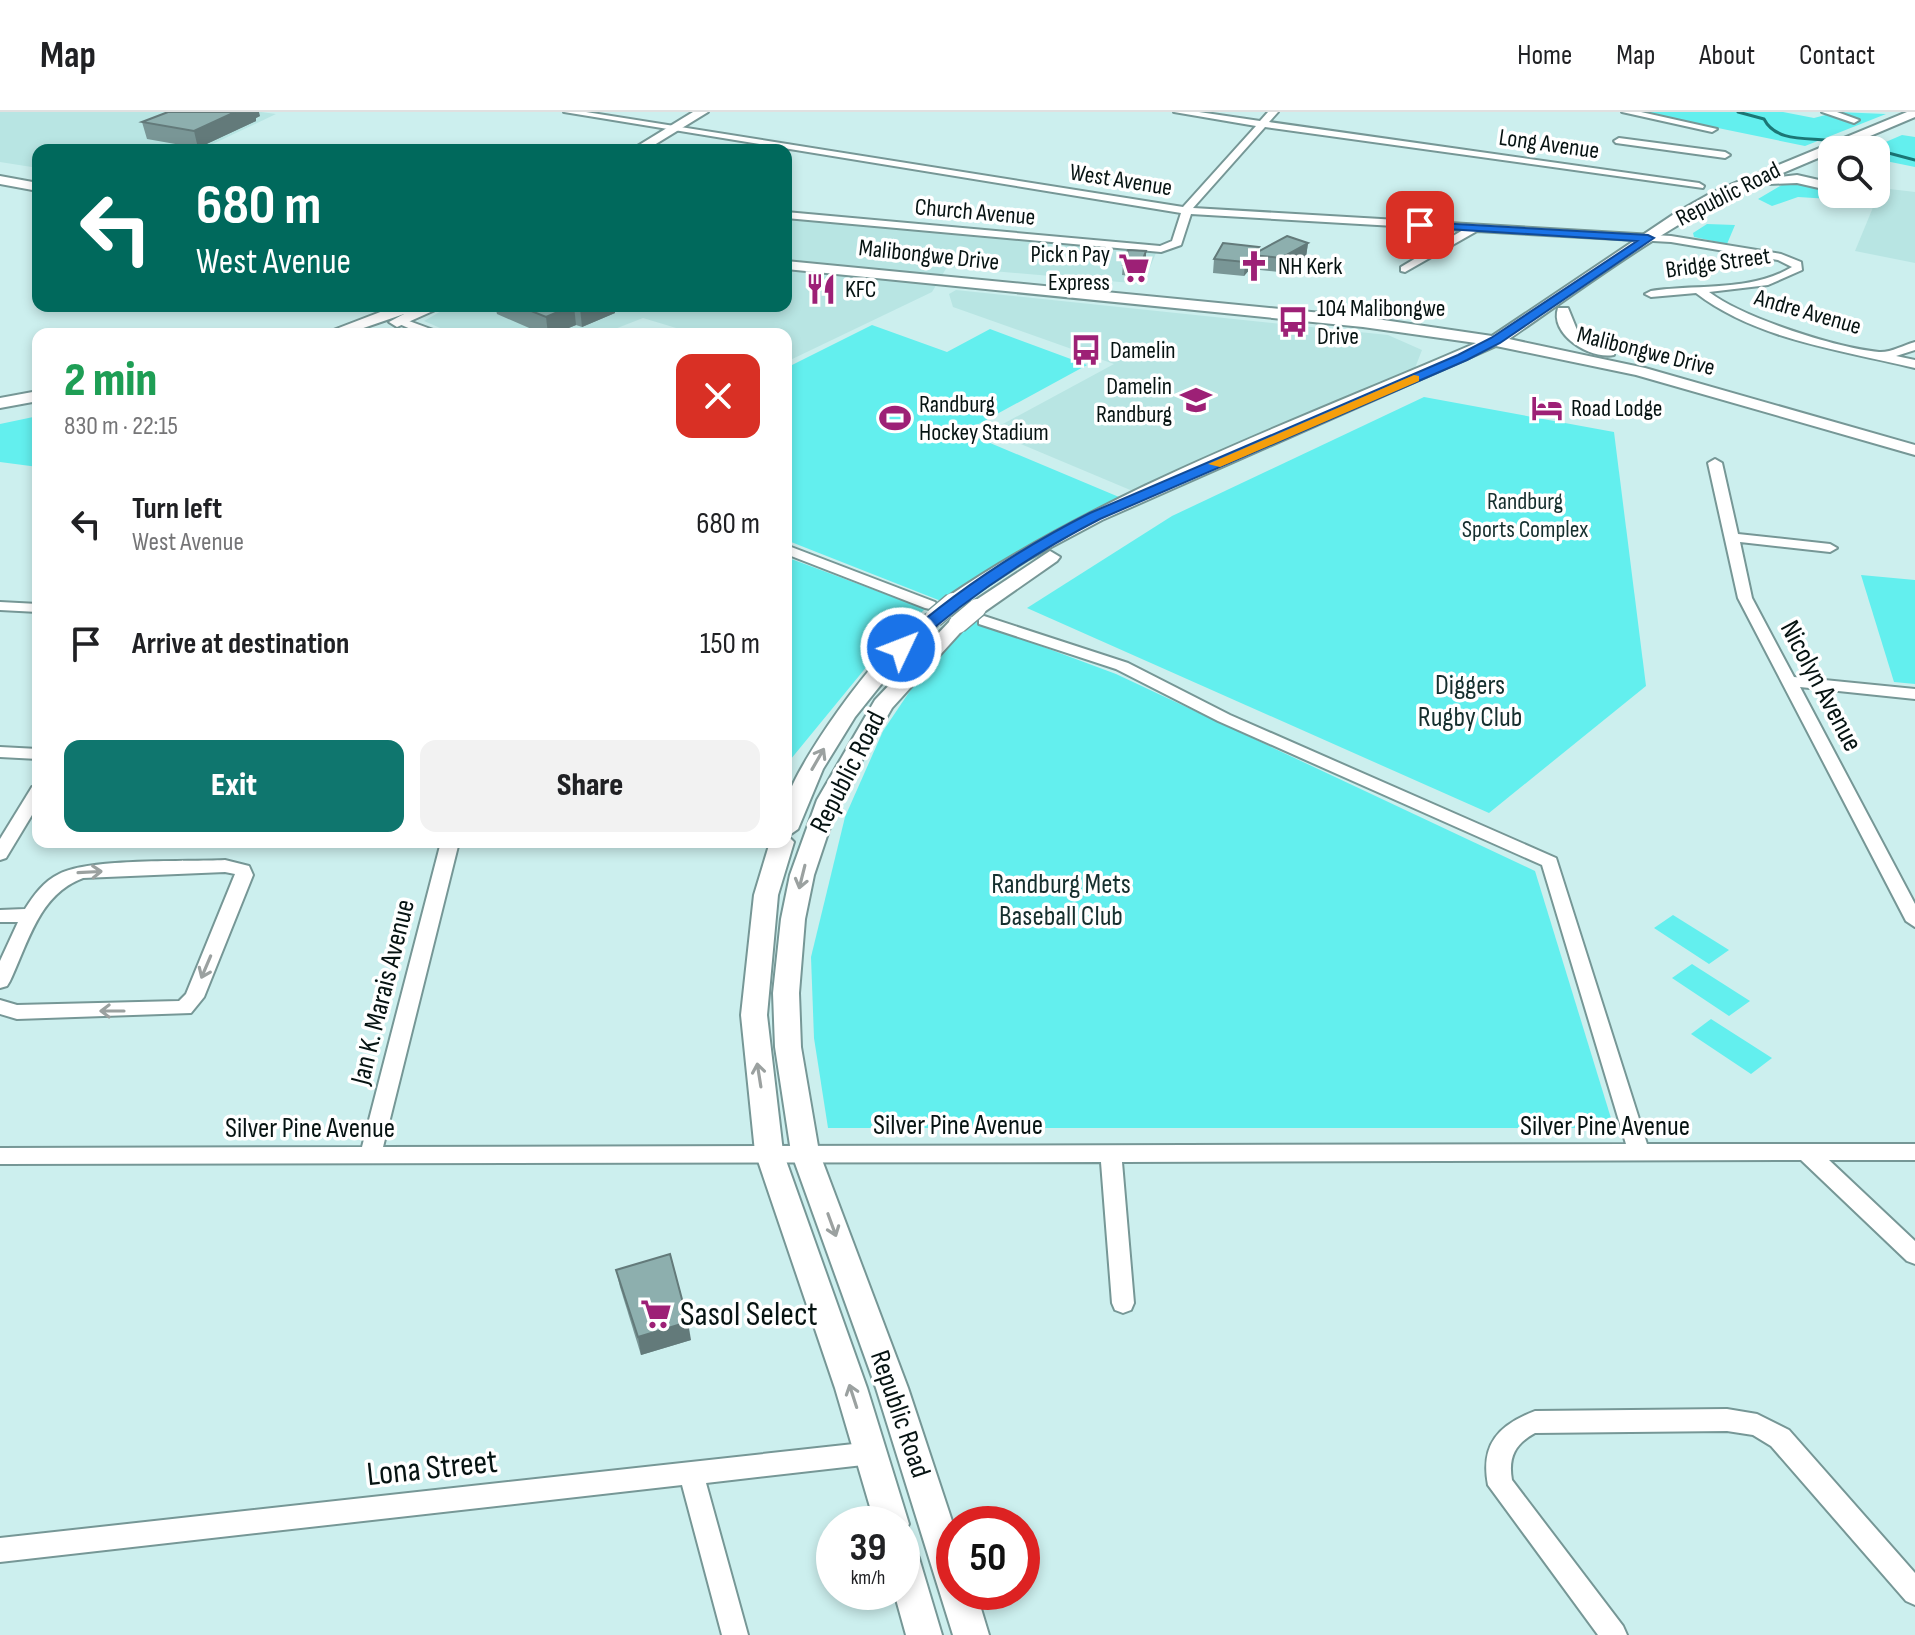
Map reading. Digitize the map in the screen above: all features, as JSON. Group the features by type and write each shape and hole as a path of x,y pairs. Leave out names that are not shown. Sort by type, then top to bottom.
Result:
{"main road":[{"path":"648,144 702,112"},
{"path":"666,144 720,112"},
{"name":"Republic Road","path":"792,815 816,761 841,722 932,611 968,614 1031,569 1108,527 1486,361 1545,307 1718,195 1915,113"},
{"path":"1875,136 1915,119"},
{"name":"Republic Road","path":"936,1524 892,1388 805,1152 788,1047 786,993 793,919 806,860 828,800 860,738 899,685 1020,556 1095,516 1511,338 1563,311 1725,205 1774,181 1818,167"},
{"path":"0,171 32,176"},
{"path":"1774,181 1797,179 1818,184"},
{"path":"0,180 32,186"},
{"name":"Malibongwe Drive","path":"792,258 1430,326 1608,352 1915,439"},
{"path":"912,269 953,264 976,275"},
{"name":"Malibongwe Drive","path":"792,266 1430,326"},
{"path":"1430,326 1492,322 1545,307"},
{"path":"1563,311 1563,322 1572,336 1608,352"},
{"path":"348,328 394,312"},
{"path":"382,328 422,312"},
{"path":"1421,376 1444,361 1451,351 1445,339 1430,326"},
{"name":"Malibongwe Drive","path":"1511,338 1915,450"},
{"path":"1486,361 1539,354 1584,359"},
{"path":"0,403 32,397"},
{"path":"0,413 32,407"},
{"name":"Republic Road","path":"780,848 766,895 754,1015 769,1152 872,1453 887,1506"},
{"path":"917,1610 924,1635"},
{"path":"963,1610 971,1635"}],"street":[{"name":"West Avenue","path":"569,112 770,144"},
{"name":"Long Avenue","path":"1179,112 1629,176 1667,171 1699,186"},
{"path":"1187,211 1273,112"},
{"path":"1627,112 1712,129"},
{"path":"1827,112 1854,120"},
{"path":"1619,141 1725,155"},
{"name":"West Avenue","path":"792,148 1187,211 1671,239"},
{"path":"1667,171 1674,148"},
{"name":"Church Avenue","path":"792,216 1161,249 1174,245 1180,238 1187,211"},
{"path":"1405,269 1474,228"},
{"name":"Bridge Street","path":"1651,294 1774,279 1795,271 1797,264 1781,257 1671,239"},
{"name":"Andre Avenue","path":"1697,288 1739,316 1915,364"},
{"path":"401,321 418,328"},
{"path":"1883,356 1915,346"},
{"name":"Nicolyn Avenue","path":"1715,463 1745,598 1915,921"},
{"path":"1730,537 1830,548"},
{"path":"792,552 932,611"},
{"path":"0,606 32,608"},
{"path":"968,614 1122,666 1224,718 1550,862 1639,1154"},
{"path":"1789,681 1915,694"},
{"path":"0,752 32,754"},
{"path":"0,854 32,801"},
{"name":"Jan K. Marais Avenue","path":"370,1156 448,848"},
{"path":"0,981 31,915 55,883 81,872 241,868 244,875 194,997 184,1008 17,1012 0,1007"},
{"path":"0,916 31,915"},
{"path":"1806,1152 1915,1255"},
{"name":"Silver Pine Avenue","path":"0,1156 1915,1152"},
{"path":"1111,1154 1123,1303"},
{"path":"1614,1635 1501,1485 1497,1471 1501,1448 1514,1432 1535,1422 1727,1420 1757,1425 1790,1447 1915,1592"},
{"name":"Lona Street","path":"0,1550 872,1453"},
{"path":"691,1473 735,1635"}],"shaded area":[{"path":"0,112 276,114 213,144 32,144 32,167 0,162"},
{"path":"1890,189 1915,192 1915,263 1855,251 1873,208 1890,208"},
{"path":"792,218 1156,253 1143,284 947,267 932,292 792,359 792,328 676,328 643,318 617,328 440,328 424,321 440,312 792,312"},
{"name":"Damelin Randburg","path":"956,290 1388,335 1422,350 1415,368 1135,492 990,431 1114,364 953,307 949,294"}],"green space":[{"path":"1640,112 1783,112 1814,118 1837,112 1886,114 1830,136 1818,136 1818,141 1805,146"},
{"path":"1902,135 1915,137 1915,167 1890,162 1890,140"},
{"path":"1787,182 1818,188 1818,198 1798,197 1772,206 1758,199"},
{"path":"1707,224 1735,225 1727,244 1694,237 1693,233"},
{"path":"872,325 947,352 990,329 1087,365 964,432 1119,497 941,601 792,542 792,365"},
{"path":"1424,397 1614,432 1646,686 1489,813 1027,608 1172,516"},
{"path":"32,417 32,466 0,462 0,424"},
{"path":"792,559 925,609 877,654 792,758"},
{"path":"1861,575 1915,580 1915,684 1894,682"},
{"name":"Randburg Mets Baseball Club","path":"974,621 1116,674 1535,871 1614,1128 828,1128 814,1038 811,957 845,817 883,731 922,673"},
{"path":"1673,915 1729,950 1709,964 1654,928"},
{"path":"1692,964 1750,1001 1729,1016 1672,978"},
{"path":"1711,1019 1772,1058 1751,1074 1691,1034"}],"building":[{"path":"168,112 235,112 194,131 142,122"},
{"path":"1287,236 1308,243 1281,258 1252,255"},
{"path":"1223,243 1259,247 1245,262 1214,259"},
{"path":"1128,250 1146,251 1140,267 1123,265"},
{"path":"534,312 558,312 546,317"},
{"name":"Sasol Select","path":"670,1254 688,1322 638,1337 616,1270"}],"waterway":[{"path":"1738,112 1764,119 1783,135 1818,139"},
{"path":"1890,153 1915,160"}],"slow traffic":[{"path":"1215,464 1414,379"}],"place":[{"name":"NH Kerk","path":"1254,266"},
{"name":"Pick n Pay Express","path":"1134,268"},
{"name":"KFC","path":"821,289"},
{"name":"104 Malibongwe Drive","path":"1293,322"},
{"name":"Damelin","path":"1086,350"},
{"name":"Damelin Randburg","path":"1196,400"},
{"name":"Road Lodge","path":"1547,408"},
{"name":"Randburg Hockey Stadium","path":"895,418"},
{"name":"Sasol Select","path":"656,1314"}],"route":[{"path":"901,648 953,602 1049,539 1495,341 1648,238 1420,225"}],"park label":[{"name":"Randburg Sports Complex","path":"1525,515"},
{"name":"Diggers Rugby Club","path":"1470,701"}]}
